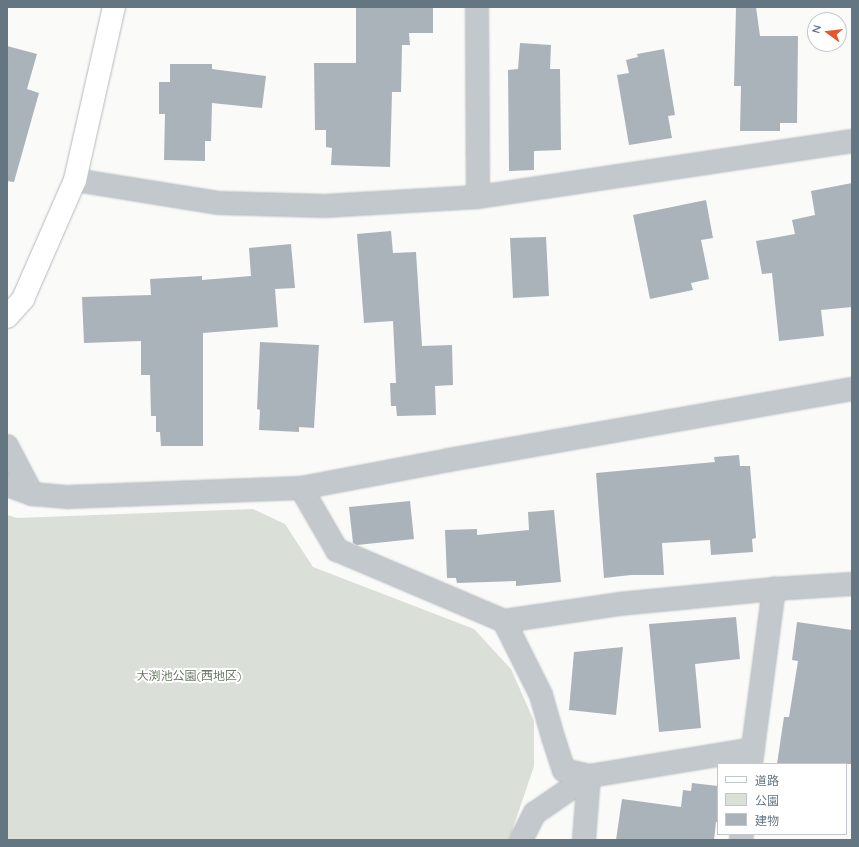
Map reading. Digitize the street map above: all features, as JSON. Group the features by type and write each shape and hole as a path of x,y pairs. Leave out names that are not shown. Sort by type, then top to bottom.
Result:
{"street":[{"path":"7,317 23,299 75,180 114,7"},
{"path":"477,7 478,197"},
{"path":"75,180 219,203 325,206 478,197 852,141"},
{"path":"7,485 32,494 68,497 301,488 449,460 852,389"},
{"path":"7,446 32,494"},
{"path":"301,488 337,550 504,621 619,604 774,589 852,584"},
{"path":"504,621 541,695 564,770 589,776 752,756 774,589"},
{"path":"521,840 535,813 589,776"},
{"path":"584,840 589,776"}],"green space":[{"name":"大渕池公園(西地区)","path":"253,509 285,524 313,567 474,629 511,669 534,721 534,766 509,840 7,840 7,515 17,518"}],"building":[{"path":"356,7 433,7 433,33 409,33 410,45 402,45 401,92 392,92 390,167 331,165 332,148 326,147 326,130 315,130 314,63 356,63"},
{"path":"736,7 756,7 760,36 798,36 797,123 780,123 780,131 740,131 741,86 734,86"},
{"path":"520,43 551,45 550,69 560,69 561,150 534,151 534,170 509,171 508,70 518,69"},
{"path":"7,46 37,54 27,89 39,93 14,182 7,181"},
{"path":"664,49 675,115 668,116 672,138 629,145 617,75 629,73 626,60 638,57 637,54"},
{"path":"170,64 212,64 212,69 266,76 262,108 212,103 211,141 205,141 205,161 164,160 165,114 159,114 159,82 170,82"},
{"path":"852,183 852,307 821,310 824,336 779,341 772,273 762,274 756,241 795,234 792,220 815,215 811,191"},
{"path":"706,200 713,238 701,240 709,279 691,283 693,290 650,299 633,215"},
{"path":"391,231 393,253 416,252 422,346 452,345 453,385 435,386 436,415 397,416 396,406 391,406 390,383 396,383 393,321 364,323 357,234"},
{"path":"546,237 549,296 513,298 510,238"},
{"path":"291,244 295,288 275,289 278,327 203,333 203,446 161,446 160,432 156,432 156,416 151,416 150,375 141,375 141,341 84,343 82,297 151,295 150,279 202,276 202,280 251,276 249,248"},
{"path":"260,342 319,345 314,428 299,427 299,432 259,430 260,410 257,409"},
{"path":"739,455 740,466 750,466 756,538 752,539 753,552 711,555 710,540 662,543 664,575 631,575 604,578 596,473 715,462 714,457"},
{"path":"410,501 414,539 357,545 353,543 349,507"},
{"path":"554,510 561,582 516,586 516,581 457,583 456,578 447,578 445,530 477,529 477,535 529,530 528,512"},
{"path":"736,617 740,659 695,664 701,728 659,732 649,624"},
{"path":"797,622 852,630 852,764 777,763 784,717 789,717 798,661 792,660"},
{"path":"623,647 616,715 569,710 574,652"},
{"path":"692,783 717,786 717,822 714,840 616,840 622,799 681,807 683,790 691,791"}]}
